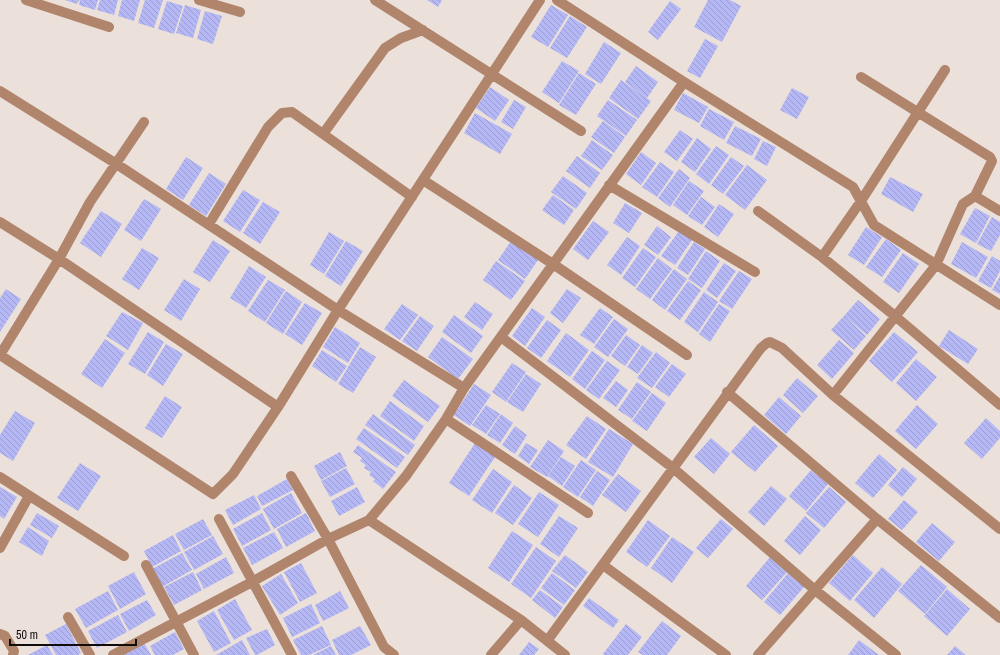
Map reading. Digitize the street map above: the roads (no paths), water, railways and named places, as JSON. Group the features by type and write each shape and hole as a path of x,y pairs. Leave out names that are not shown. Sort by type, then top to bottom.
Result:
{"street":[{"path":"26,0 109,27"},
{"path":"199,0 240,12"},
{"path":"375,0 581,131"},
{"path":"144,122 115,163 85,210 59,259 0,355 213,494 233,474 278,407 338,310 540,0"},
{"path":"557,0 684,82 853,187 874,225 1000,305"},
{"path":"323,134 385,48 401,38 423,30"},
{"path":"822,257 945,70"},
{"path":"833,395 936,265 963,204 975,196 992,161 990,156 861,78"},
{"path":"113,655 252,582 328,539 369,520 406,476 446,419 464,388 684,82"},
{"path":"0,92 115,163 338,310 464,388"},
{"path":"209,224 268,127 282,113 292,112 412,197"},
{"path":"423,180 553,264 688,355"},
{"path":"609,185 755,272"},
{"path":"975,196 1000,211"},
{"path":"758,211 822,257 896,316 1000,405"},
{"path":"0,222 59,259 278,407"},
{"path":"501,337 673,468 815,590 896,655"},
{"path":"547,641 727,392 761,348 766,343 770,342 782,348 833,395 1000,529"},
{"path":"727,392 877,519 1000,618"},
{"path":"446,419 588,513"},
{"path":"291,476 328,539 384,646 394,655"},
{"path":"0,477 124,556"},
{"path":"0,548 29,496"},
{"path":"219,519 292,655"},
{"path":"758,655 877,519"},
{"path":"369,520 520,620 565,655"},
{"path":"146,565 194,655"},
{"path":"603,565 726,655"},
{"path":"68,617 90,655"},
{"path":"491,655 520,620"},
{"path":"0,634 5,636 14,651 13,655"}]}
